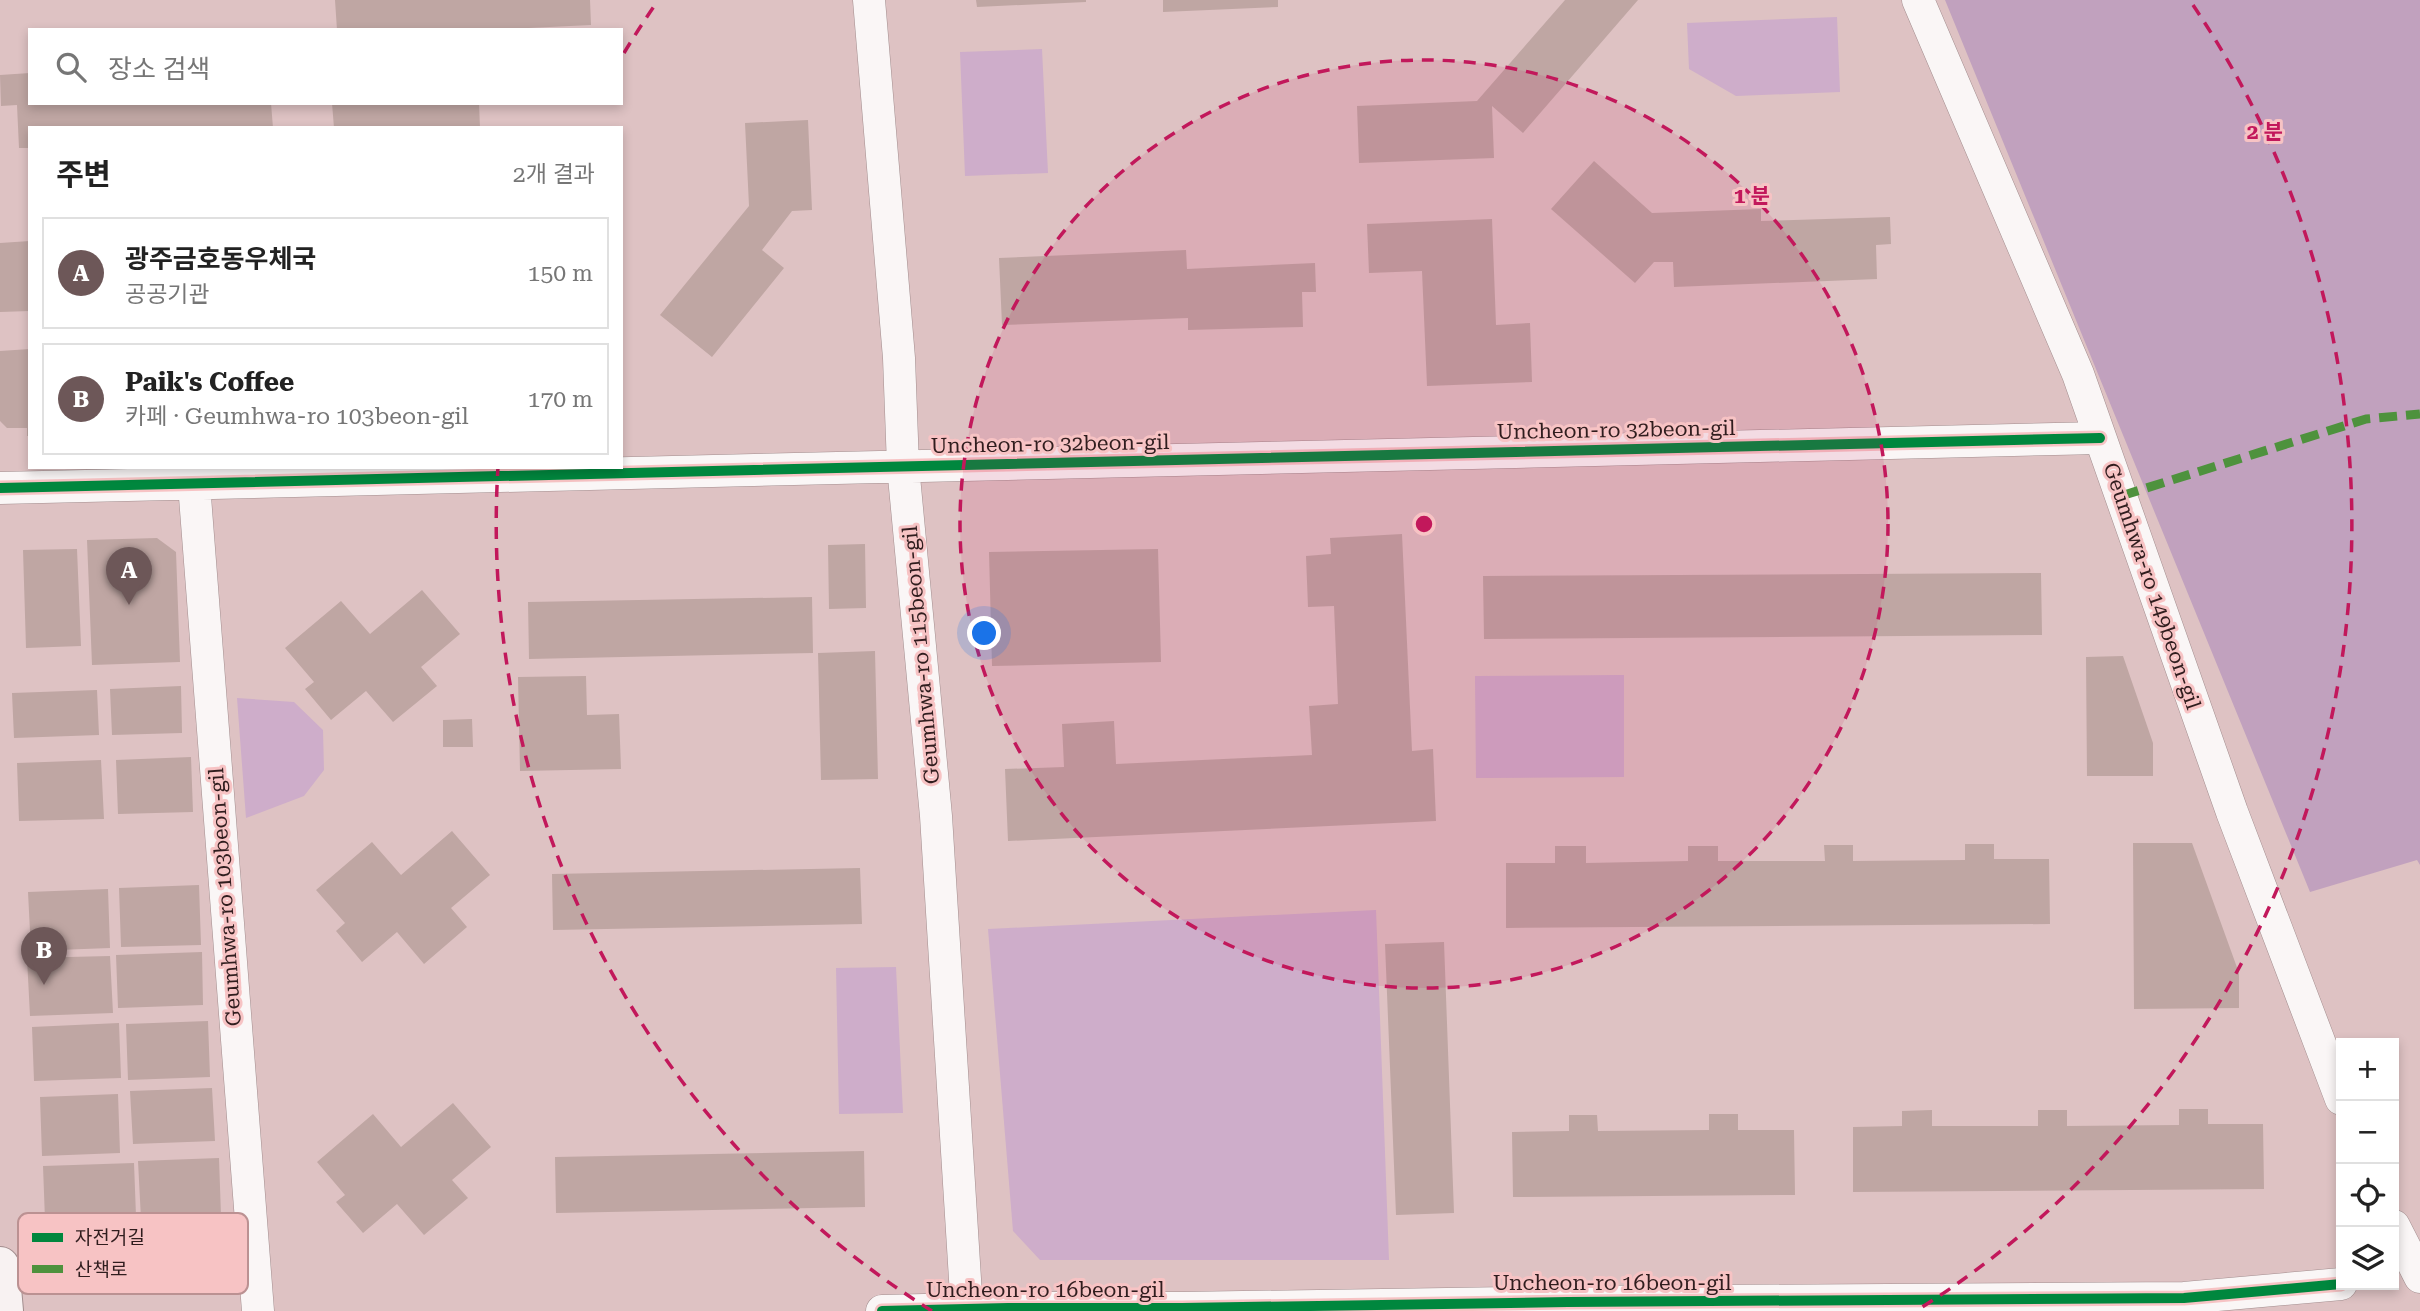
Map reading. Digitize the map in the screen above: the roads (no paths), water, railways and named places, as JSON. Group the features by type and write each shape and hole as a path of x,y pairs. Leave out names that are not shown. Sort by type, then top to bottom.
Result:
{"main road":[{"path":"0,1266 4,1311"}],"street":[{"name":"Geumhwa-ro 115beon-gil","path":"870,0 897,332 903,466 936,816 967,1310"},
{"name":"Geumhwa-ro 149beon-gil","path":"1918,0 2078,374 2232,812 2336,1086"},
{"name":"Uncheon-ro 32beon-gil","path":"0,488 2100,438"},
{"name":"Geumhwa-ro 103beon-gil","path":"194,484 258,1311"},
{"path":"2394,1227 2408,1270"},
{"name":"Uncheon-ro 16beon-gil","path":"882,1311 2183,1297 2336,1284"}],"place":[{"name":"광주금호동우체국","path":"129,605"},
{"name":"Paik's Coffee","path":"44,985"}]}
